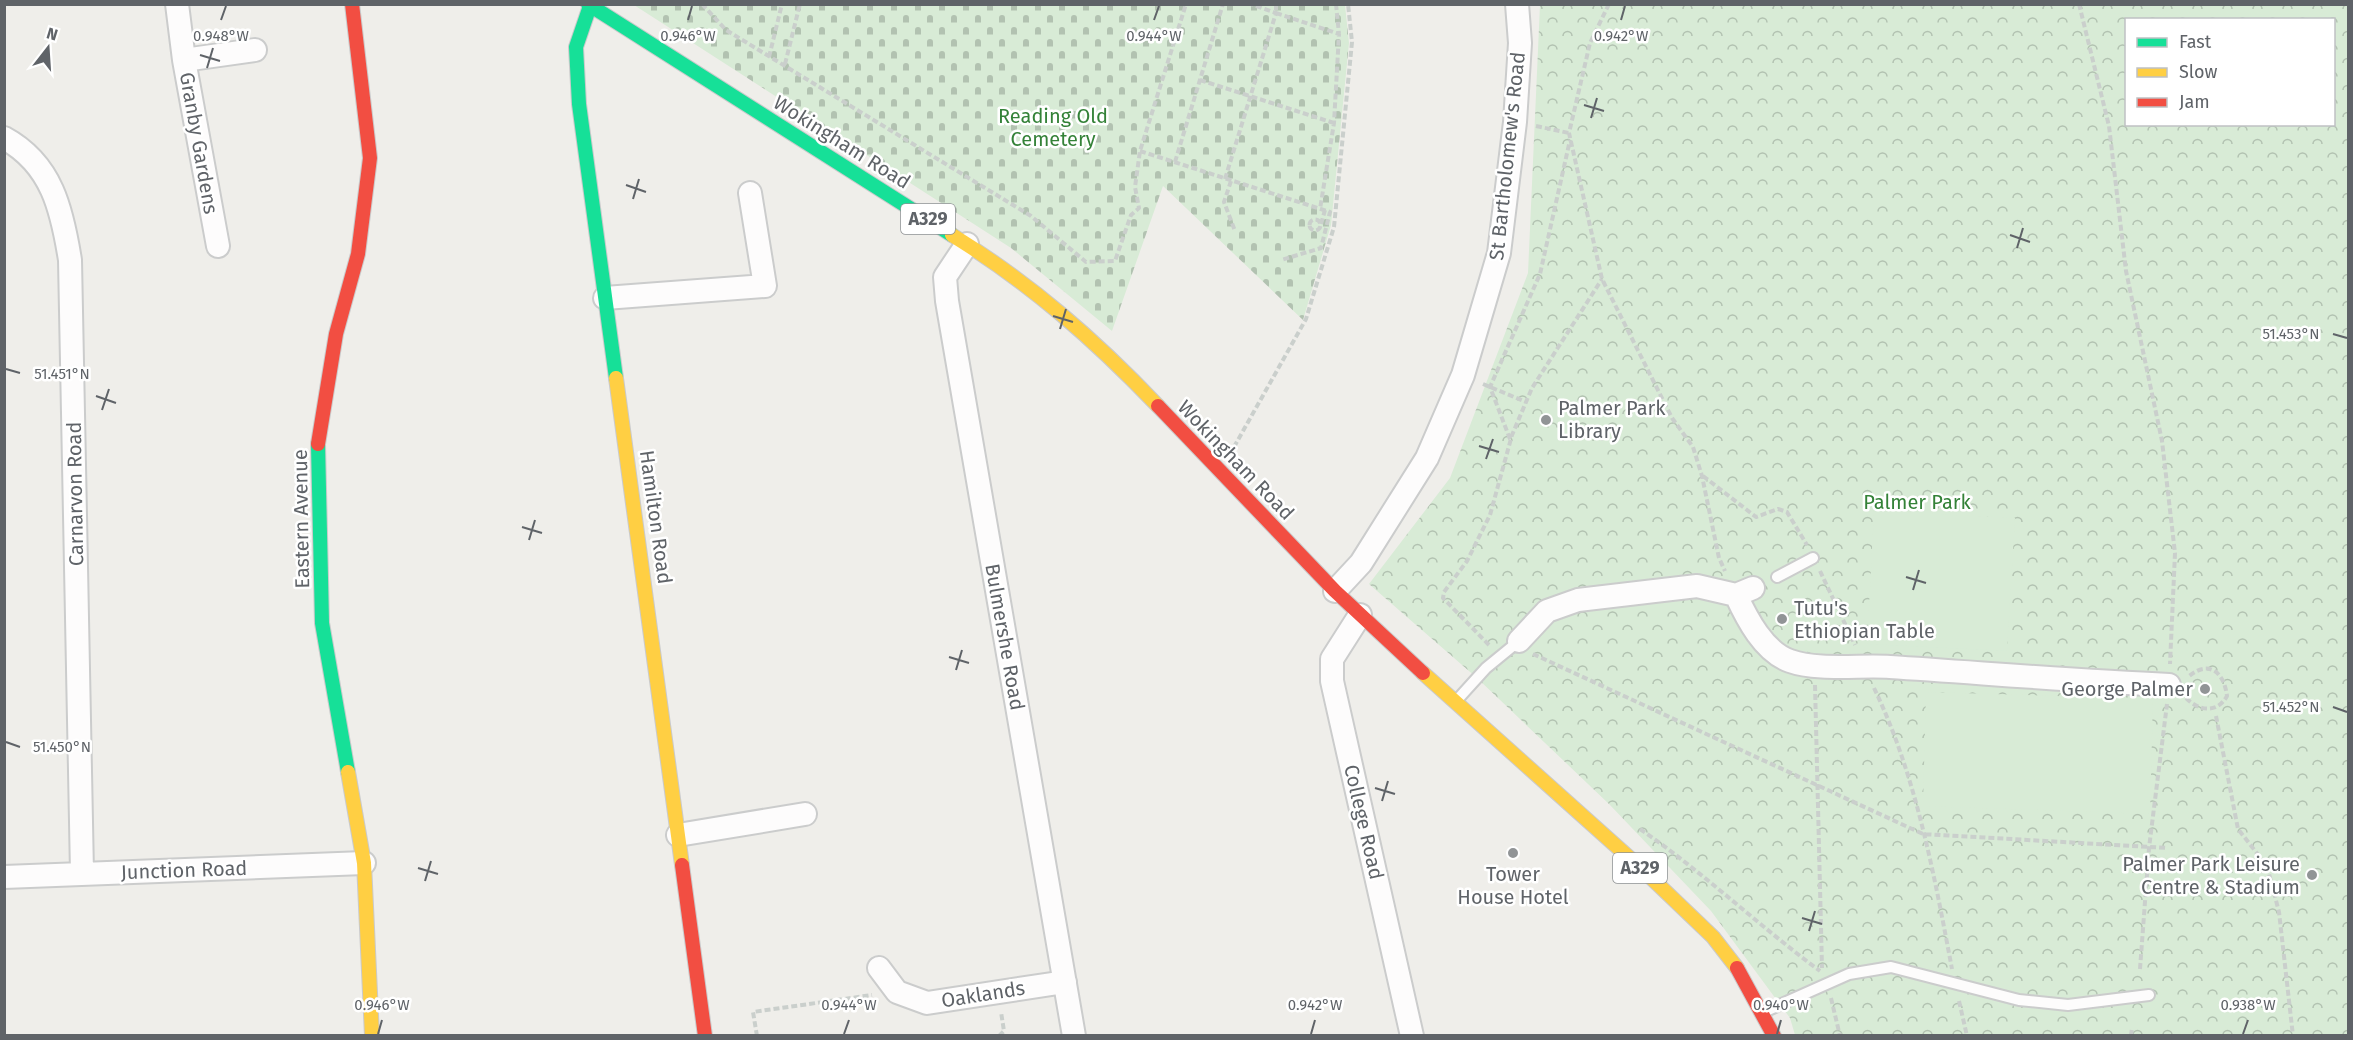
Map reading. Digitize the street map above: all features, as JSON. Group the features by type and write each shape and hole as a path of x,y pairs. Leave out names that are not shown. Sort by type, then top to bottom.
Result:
{"street":[{"name":"Granby Gardens","path":"177,4 184,60 218,246"},
{"name":"Eastern Avenue","path":"352,4 370,158 358,254 336,334 318,446 322,623 364,863 372,1035"},
{"name":"St Bartholomew's Road","path":"1335,591 1360,563 1427,458 1463,375 1499,253 1515,122 1520,43 1517,4"},
{"name":"Wokingham Road","path":"589,5 967,244 1052,305 1105,350 1335,591 1455,703 1643,870 1713,936 1745,980 1774,1035"},
{"name":"Hamilton Road","path":"589,5 576,47 575,69 705,1035"},
{"path":"184,60 255,50"},
{"name":"Carnarvon Road","path":"4,138 17,144 46,176 62,212 70,260 82,873"},
{"path":"605,298 765,286 750,193"},
{"name":"Bulmershe Road","path":"967,244 945,277 947,301 1074,1035"},
{"path":"1518,642 1547,610 1578,600 1697,586 1745,592 1743,610 1769,648 1789,661 1814,665 1863,665 2176,686"},
{"name":"College Road","path":"1360,615 1332,659 1332,681 1412,1035"},
{"path":"678,835 774,829 805,814"},
{"name":"Junction Road","path":"4,877 364,863"},
{"path":"879,968 897,992"},
{"name":"Oaklands","path":"897,992 927,1003 1065,982"}],"lane":[{"path":"1777,577 1813,558"},
{"path":"1455,703 1499,656 1518,642"},
{"path":"1763,1012 1849,974 1891,968 2019,1000 2068,1005 2149,995"}],"path":[{"path":"702,4 726,30 1031,216 1086,262 1115,261 1131,215 1139,208 1135,188 1140,151 1186,4"},
{"path":"769,57 782,4"},
{"path":"785,64 800,4"},
{"path":"1175,162 1223,4"},
{"path":"1251,4 1339,34"},
{"path":"1226,179 1276,13 1276,4"},
{"path":"1321,226 1334,123 1339,34 1336,4"},
{"path":"1219,470 1253,417 1306,319 1334,226 1352,42 1348,4"},
{"path":"1510,440 1490,387 1540,274 1590,44 1609,4"},
{"path":"2079,4 2109,126 2126,271 2162,441 2175,553 2176,686 2149,848 2140,969"},
{"path":"1200,80 1334,123"},
{"path":"1515,122 1570,136"},
{"path":"1570,136 1602,279 1672,418 1693,447 1702,476 1719,558 1745,592"},
{"path":"1140,151 1330,212 1322,248 1281,260"},
{"path":"1231,180 1224,202 1235,231"},
{"path":"1499,656 1443,598 1444,591 1467,561 1490,514 1510,440 1526,402 1567,330 1602,279"},
{"path":"1463,375 1526,402"},
{"path":"1518,642 1530,653 1923,834 2168,848"},
{"path":"1814,665 1824,966 1821,972"},
{"path":"1863,665 1899,744 1923,834 1952,969"},
{"path":"2212,669 2224,680 2227,696 2219,707 2200,708 2185,697 2176,686 2194,672 2212,669"},
{"path":"2216,716 2238,829 2267,866 2276,900 2293,1035"},
{"path":"1635,825 1730,898 1787,948 1821,972 1824,977"},
{"path":"757,1035 753,1012 897,992"},
{"path":"1830,994 1840,1035"},
{"path":"1959,1000 1966,1035"},
{"path":"2131,1035 2132,1028"}],"green space":[{"name":"Reading Old Cemetery","path":"634,5 1345,5 1349,43 1331,225 1303,320 1163,186 1112,331 1011,248"},
{"name":"Palmer Park","path":"1540,5 2348,5 2348,1035 1795,1035 1790,1018 1711,911 1610,805 1477,678 1369,584 1450,478 1528,273"},
{"path":"1874,511 2015,518 2007,651 1867,644"},
{"path":"1926,692 2153,699 2150,814 1923,806"}],"traffic: fast":[{"path":"588,4 952,235"},
{"path":"590,6 576,47 579,104 616,378"},
{"path":"318,444 322,623 348,772"}],"traffic: slow":[{"path":"952,235 1009,273 1061,314 1086,335 1158,406"},
{"path":"616,378 682,865"},
{"path":"1423,673 1643,870 1713,937 1737,968"},
{"path":"348,772 364,863 372,1036"}],"traffic: jam":[{"path":"318,444 336,334 358,254 370,158 352,4"},
{"path":"1158,406 1335,591 1423,673"},
{"path":"682,865 705,1036"},
{"path":"1737,968 1774,1036"}],"place":[{"name":"Palmer Park Library","path":"1546,420"},
{"name":"Tutu's Ethiopian Table","path":"1782,619"},
{"name":"George Palmer","path":"2205,689"},
{"name":"Tower House Hotel","path":"1513,853"},
{"name":"Palmer Park Leisure Centre & Stadium","path":"2312,875"}]}
